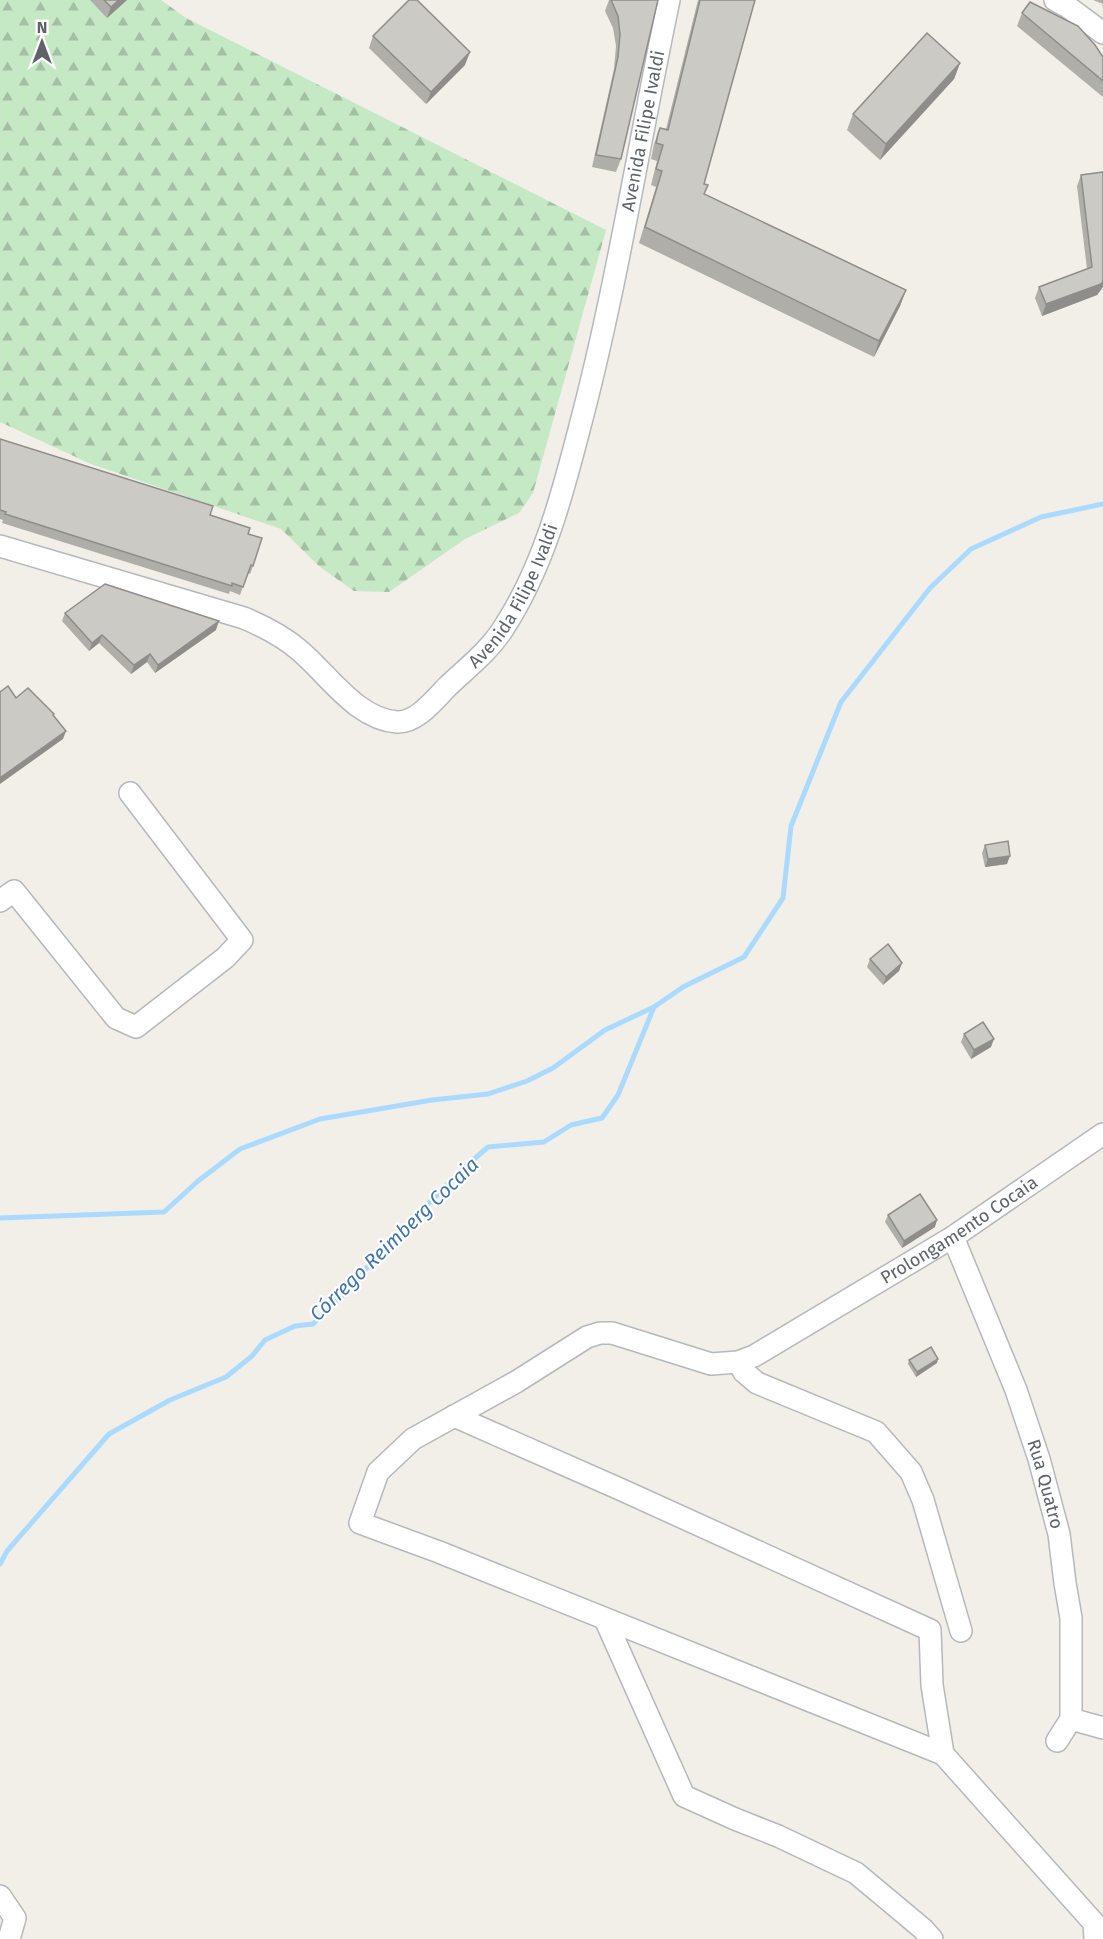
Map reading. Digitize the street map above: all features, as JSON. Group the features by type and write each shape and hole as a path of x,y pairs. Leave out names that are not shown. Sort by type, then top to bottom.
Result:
{"street":[{"name":"Avenida Filipe Ivaldi","path":"0,546 244,618 297,648 345,694 370,713 398,722 412,719 475,661 502,631 528,583 549,534 562,496 597,362 669,0"},
{"path":"1055,0 1103,33"},
{"path":"0,901 14,891 116,1018 136,1027 225,958 242,940 130,793"},
{"name":"Prolongamento Cocaia","path":"738,1362 754,1356 813,1322 953,1237 1100,1143"},
{"name":"Rua Quatro","path":"953,1237 1016,1389 1039,1459 1059,1534 1071,1618 1071,1719"},
{"path":"961,1630 923,1500 911,1472 876,1431 757,1383 744,1372 738,1362 711,1364 612,1333 600,1333 587,1337 516,1382 413,1439 378,1472 360,1523 439,1552 943,1754 1098,1929"},
{"path":"454,1416 930,1630 932,1685 943,1754"},
{"path":"605,1619 684,1796 778,1836 856,1873 932,1939"},
{"path":"1057,1741 1071,1719 1103,1728"},
{"path":"0,1896 15,1918 9,1939"}],"green space":[{"path":"0,0 161,0 186,18 606,230 533,493 519,513 465,539 389,592 354,591 320,567 281,529 91,464 0,422"}],"building":[{"path":"104,0 119,0 111,7"},
{"path":"409,0 417,0 470,52 431,92 373,36"},
{"path":"611,0 658,0 621,159 596,155 618,57 620,34 618,16"},
{"path":"700,0 755,0 704,184 708,185 704,194 906,290 879,341 645,227 662,171 656,169 663,145 656,143 658,134 660,128 668,130"},
{"path":"1030,2 1078,26 1103,57 1103,81 1022,13"},
{"path":"927,33 960,63 886,144 853,114"},
{"path":"1103,172 1103,281 1101,284 1046,304 1039,287 1092,267 1081,175"},
{"path":"0,439 213,506 210,515 250,528 248,534 262,538 243,587 232,583 232,586 5,514 6,512 0,510"},
{"path":"105,584 219,621 158,665 150,654 134,665 102,635 92,643 65,613"},
{"path":"8,686 16,698 28,688 54,714 66,731 0,778 0,692"},
{"path":"1008,841 1010,856 988,859 985,845"},
{"path":"888,944 902,963 886,977 870,959"},
{"path":"983,1022 994,1039 974,1050 964,1034"},
{"path":"920,1194 937,1220 904,1241 888,1215"},
{"path":"931,1347 938,1359 917,1372 909,1360"}],"waterway":[{"name":"Córrego Reimberg Cocaia","path":"0,1564 7,1551 109,1434 170,1400 226,1377 252,1356 265,1340 295,1326 313,1324 339,1299 387,1245 488,1147 544,1142 571,1125 602,1118 618,1095 654,1007 683,987 744,957 783,898 791,826 841,702 930,588 971,549 1041,517 1103,504"},
{"path":"0,1218 164,1212 198,1181 240,1149 320,1119 432,1100 488,1094 527,1081 553,1068 605,1030 654,1007"}]}
